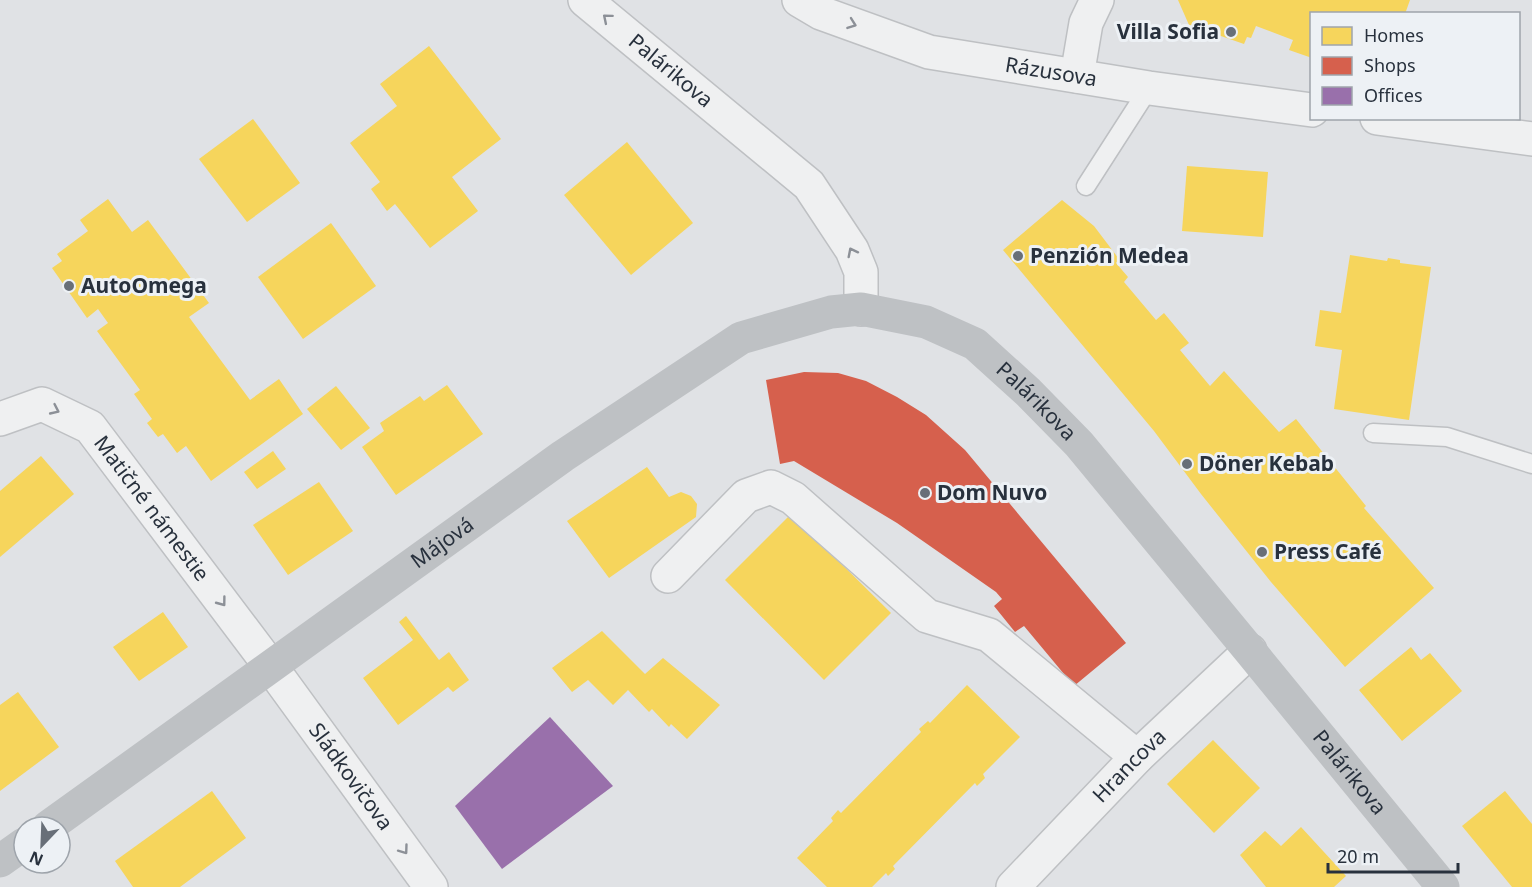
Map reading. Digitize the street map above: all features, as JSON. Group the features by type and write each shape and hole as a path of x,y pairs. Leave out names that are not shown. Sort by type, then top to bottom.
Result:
{"main road":[{"name":"Palárikova","path":"861,309 926,322 975,344 1028,392 1079,444 1443,887"},
{"name":"Májová","path":"65,815 563,456 741,338 831,312 861,309"}],"street":[{"name":"Palárikova","path":"585,0 809,185 852,250 861,272 861,309"},
{"name":"Rázusova","path":"799,0 821,13 929,52 1149,88 1310,110"},
{"path":"1077,76 1086,23 1097,0"},
{"path":"1391,120 1532,140"},
{"name":"Matičné námestie","path":"0,419 42,404 90,427 271,667"},
{"path":"668,576 746,496 771,487 793,498 927,616 989,635 1137,757"},
{"name":"Hrancova","path":"1013,887 1137,757 1250,651"},
{"name":"Sládkovičova","path":"271,667 431,887"}],"lane":[{"path":"1086,186 1149,88"},
{"path":"1373,433 1447,437 1532,464"}],"building: Homes":[{"name":"Villa Sofia","path":"1178,0 1410,0 1406,12 1310,12 1310,57 1289,50 1293,40 1256,26 1251,38 1247,37 1244,44 1189,25"},
{"path":"429,46 501,139 452,177 478,211 430,248 395,204 387,211 371,189 380,182 350,143 397,106 380,84"},
{"path":"253,119 300,183 247,222 199,159"},
{"path":"627,142 693,223 631,275 564,195"},
{"path":"1187,166 1268,172 1263,237 1182,231"},
{"path":"108,199 132,232 148,220 209,303 189,317 250,400 279,379 303,414 211,481 186,446 177,453 163,434 158,437 147,423 152,419 134,394 140,390 97,331 108,323 98,309 87,318 52,268 62,261 57,254 88,231 80,220"},
{"path":"1062,200 1094,226 1119,259 1116,263 1128,277 1124,282 1156,320 1164,313 1189,343 1180,350 1210,386 1224,371 1279,432 1296,419 1366,506 1364,508 1434,588 1345,667 1271,582 1154,431 1003,250"},
{"path":"331,223 376,286 303,339 258,277"},
{"path":"1350,255 1387,261 1388,258 1400,260 1400,263 1431,267 1409,420 1334,409 1342,350 1315,346 1320,310 1341,313"},
{"path":"447,385 483,434 396,495 362,447 384,431 380,423 420,396 424,401"},
{"path":"336,386 370,428 341,450 307,409"},
{"path":"273,451 286,469 257,489 244,472"},
{"path":"41,456 74,494 0,557 0,491"},
{"path":"647,467 669,497 681,492 691,496 697,504 696,517 609,578 567,521"},
{"path":"319,482 353,531 288,575 253,525"},
{"path":"791,514 891,613 824,680 725,580"},
{"path":"163,612 188,647 139,681 113,647"},
{"path":"406,616 439,660 449,652 469,680 453,692 448,687 398,725 363,678 413,640 399,622"},
{"path":"602,631 645,674 663,658 720,705 687,739 671,724 669,727 652,709 649,712 628,690 613,705 588,680 572,692 552,668"},
{"path":"1411,647 1421,660 1430,653 1462,691 1402,741 1359,690"},
{"path":"967,685 1020,737 983,774 985,778 977,786 975,783 893,866 895,869 888,876 886,873 872,887 827,887 797,858 833,821 831,818 838,810 841,813 921,732 919,729 928,721 930,723"},
{"path":"18,692 59,747 0,791 0,705"},
{"path":"1213,740 1260,788 1214,833 1167,784"},
{"path":"212,791 246,838 180,887 133,887 115,861"},
{"path":"1505,791 1532,824 1532,887 1512,887 1462,826"},
{"path":"1301,827 1346,876 1334,887 1266,887 1240,855 1265,831 1281,846"}],"building: Shops":[{"name":"Dom Nuvo","path":"804,372 838,373 866,381 926,415 965,450 1126,643 1074,686 1024,626 1015,632 994,606 1002,599 996,592 897,523 794,461 780,464 766,380"}],"building: Offices":[{"path":"550,717 613,786 502,869 455,806"}],"place":[{"name":"Villa Sofia","path":"1231,32"},
{"name":"Penzión Medea","path":"1018,256"},
{"name":"AutoOmega","path":"69,286"},
{"name":"Döner Kebab","path":"1187,464"},
{"name":"Dom Nuvo","path":"925,493"},
{"name":"Press Café","path":"1262,552"}]}
